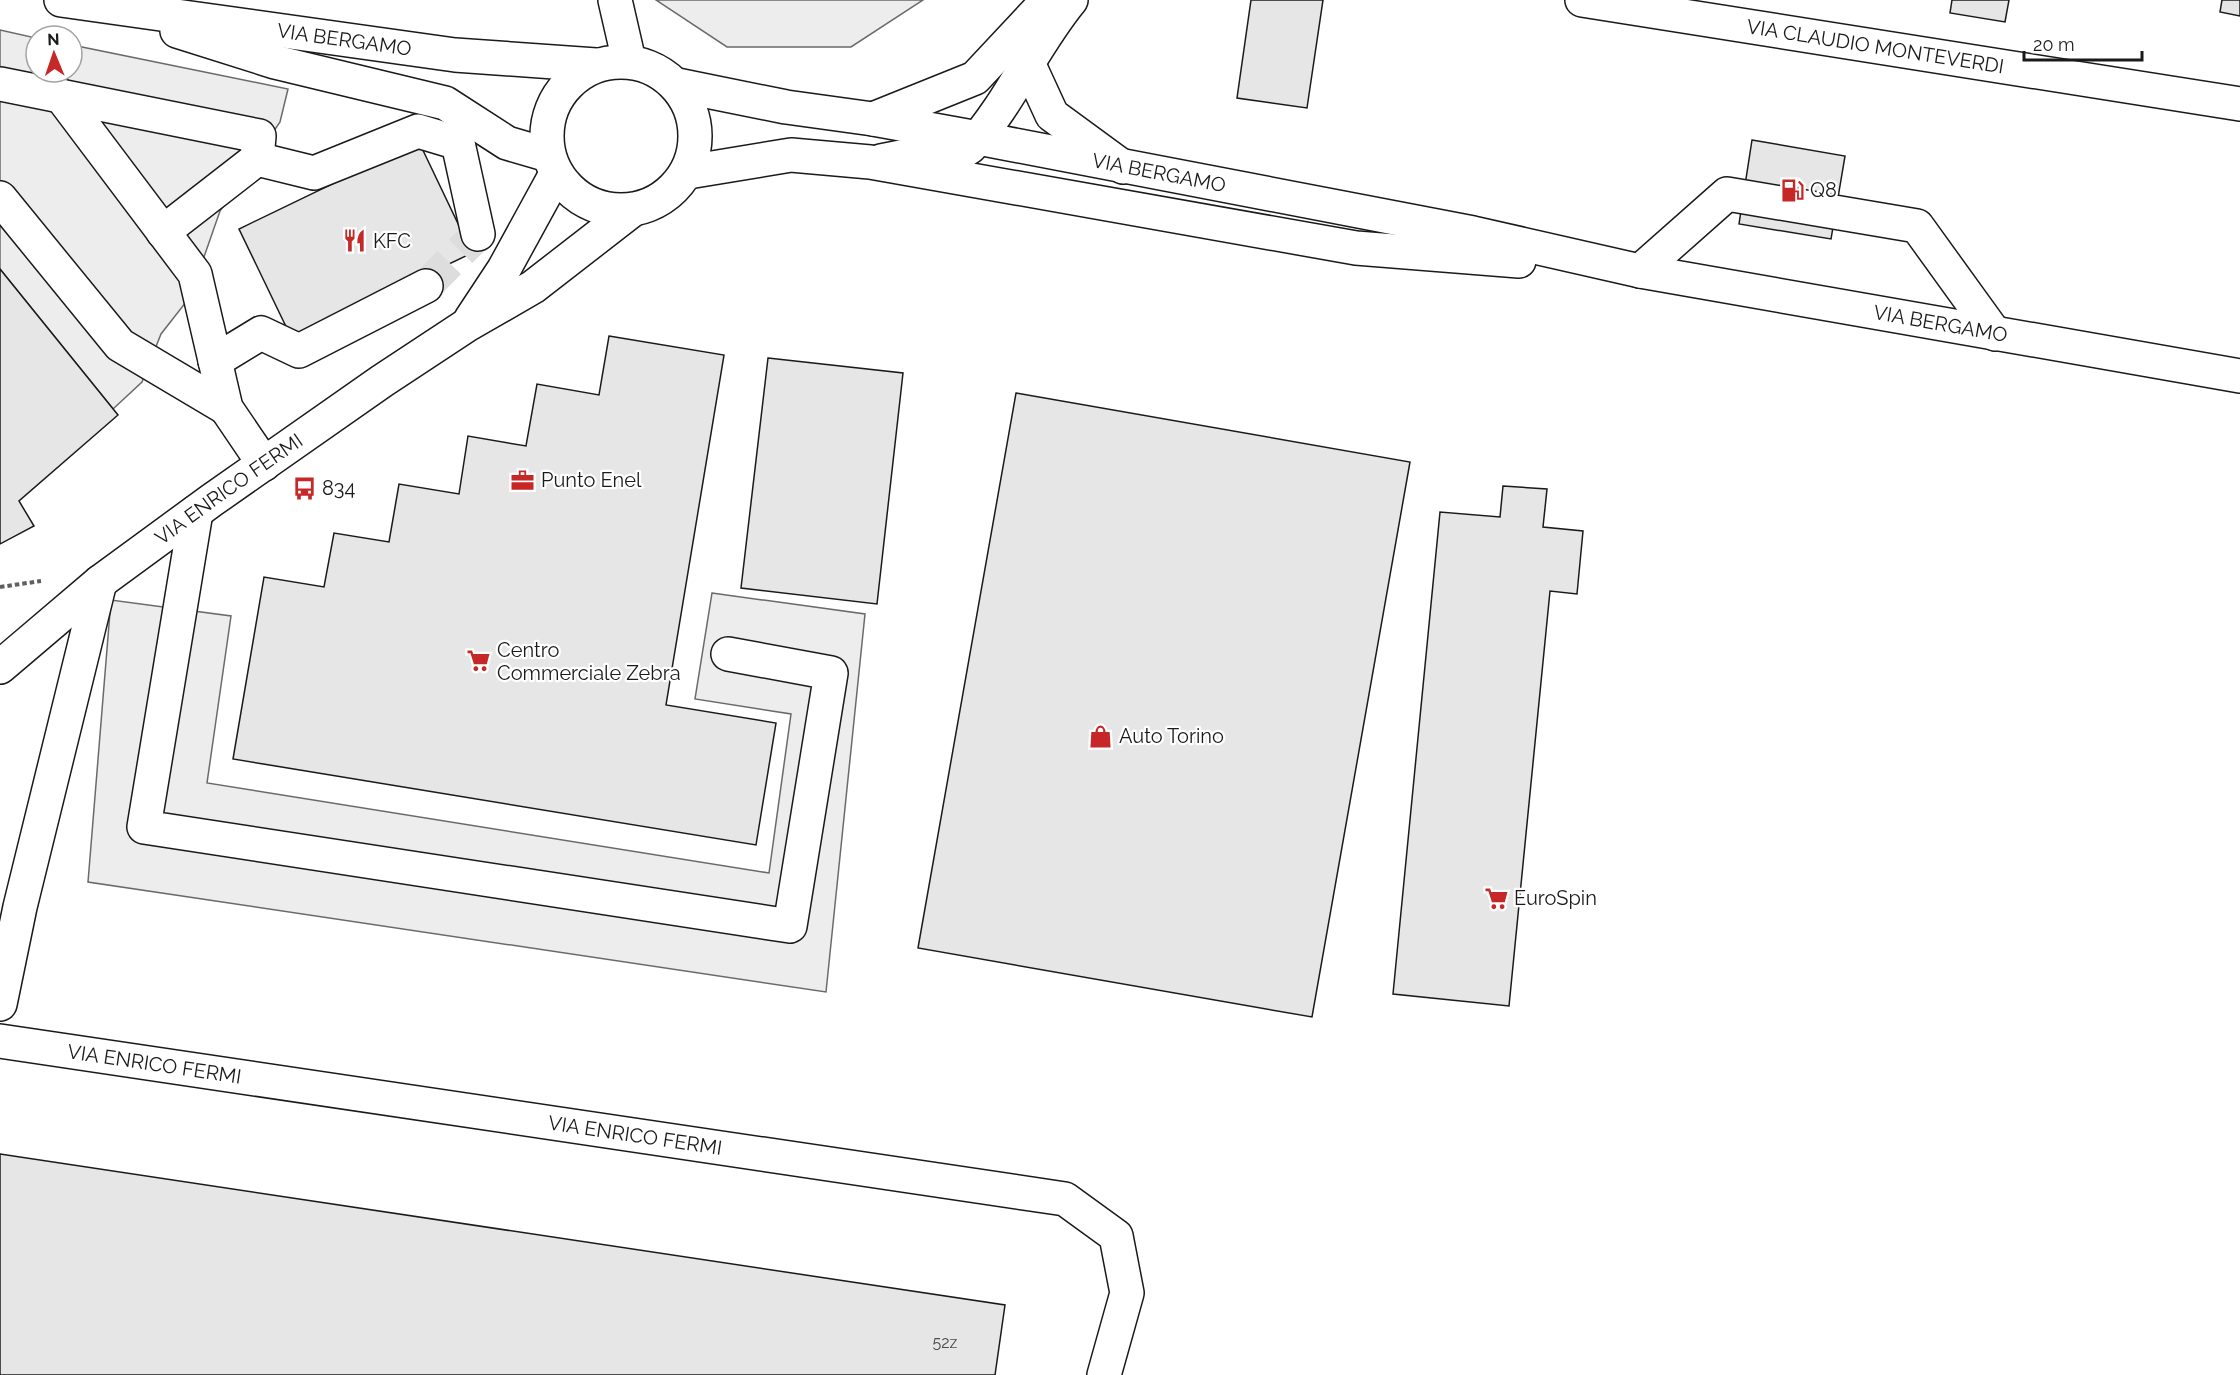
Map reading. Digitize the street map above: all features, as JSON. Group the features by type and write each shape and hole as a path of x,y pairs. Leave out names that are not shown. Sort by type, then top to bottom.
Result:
{"main road":[{"name":"VIA BERGAMO","path":"61,0 265,27 455,56 596,65"},
{"path":"615,0 629,61"},
{"path":"873,119 975,78 1048,0"},
{"path":"870,162 962,152 978,138 1071,0"},
{"name":"VIA CLAUDIO MONTEVERDI","path":"1582,0 2240,104"},
{"name":"VIA BERGAMO","path":"95,3 275,62 445,103 507,143 552,164"},
{"path":"629,61 659,70 677,85 691,115 693,144 688,172 657,202 631,211 596,205 569,188 552,164 548,130 554,107 568,83 596,65 629,61"},
{"path":"1029,65 1052,115 1123,167"},
{"path":"0,84 259,136 257,159 163,232"},
{"name":"VIA BERGAMO","path":"677,85 786,107 873,119 978,138 1473,233 1640,271 2240,376"},
{"path":"61,96 195,274 226,408 264,464"},
{"path":"257,159 315,173 418,131 458,143 478,234"},
{"name":"VIA BERGAMO","path":"688,172 791,155 870,162 1356,248 1640,271"},
{"name":"VIA ENRICO FERMI","path":"467,326 504,269 552,164"},
{"path":"1640,271 1727,194 1917,226 1995,334"},
{"path":"0,198 120,345 226,408"},
{"name":"VIA ENRICO FERMI","path":"0,667 100,582 196,512 381,381 533,287 631,211"},
{"path":"215,361 261,333 299,351 426,286"},
{"path":"196,512 144,827 790,926 831,673 728,654"},
{"path":"0,1004 20,907 100,582"},
{"name":"VIA ENRICO FERMI","path":"0,1041 1065,1199 1116,1236 1127,1293 1104,1375"}],"shaded area":[{"path":"656,0 923,0 851,47 727,47"},
{"path":"0,30 24,35 24,84 84,84 84,47 288,89 280,122 220,211 190,297 161,334 142,382 113,409 0,269"},
{"path":"712,593 865,614 826,992 88,882 111,600 231,616 207,783 769,873 791,714 695,699"}],"building":[{"path":"1251,0 1323,0 1307,108 1237,98"},
{"path":"1952,0 2009,0 2005,22 1950,13"},
{"path":"2222,0 2240,0 2240,16 2220,12"},
{"name":"Q8","path":"1752,140 1845,156 1831,239 1739,224"},
{"path":"419,142 472,253 292,339 239,229"},
{"path":"0,269 118,415 19,501 34,526 0,544"},
{"path":"609,336 724,355 666,705 776,723 756,845 233,759 264,577 324,587 334,533 389,542 399,484 459,494 468,436 526,446 537,384 599,395"},
{"path":"768,358 903,373 877,604 741,588"},
{"path":"1016,393 1410,462 1312,1017 918,948"},
{"path":"1503,486 1547,489 1543,527 1583,531 1577,594 1550,591 1509,1006 1393,994 1440,512 1500,517"},
{"path":"0,1154 1005,1305 995,1375 0,1375"}],"tunnel":[{"path":"426,286 478,234"}],"place":[{"name":"Q8","path":"1792,190"},
{"name":"KFC","path":"355,241"},
{"name":"Punto Enel","path":"523,480"},
{"name":"834","path":"304,488"},
{"name":"Centro Commerciale Zebra","path":"479,661"},
{"name":"Auto Torino","path":"1101,736"},
{"name":"EuroSpin","path":"1496,898"}]}
